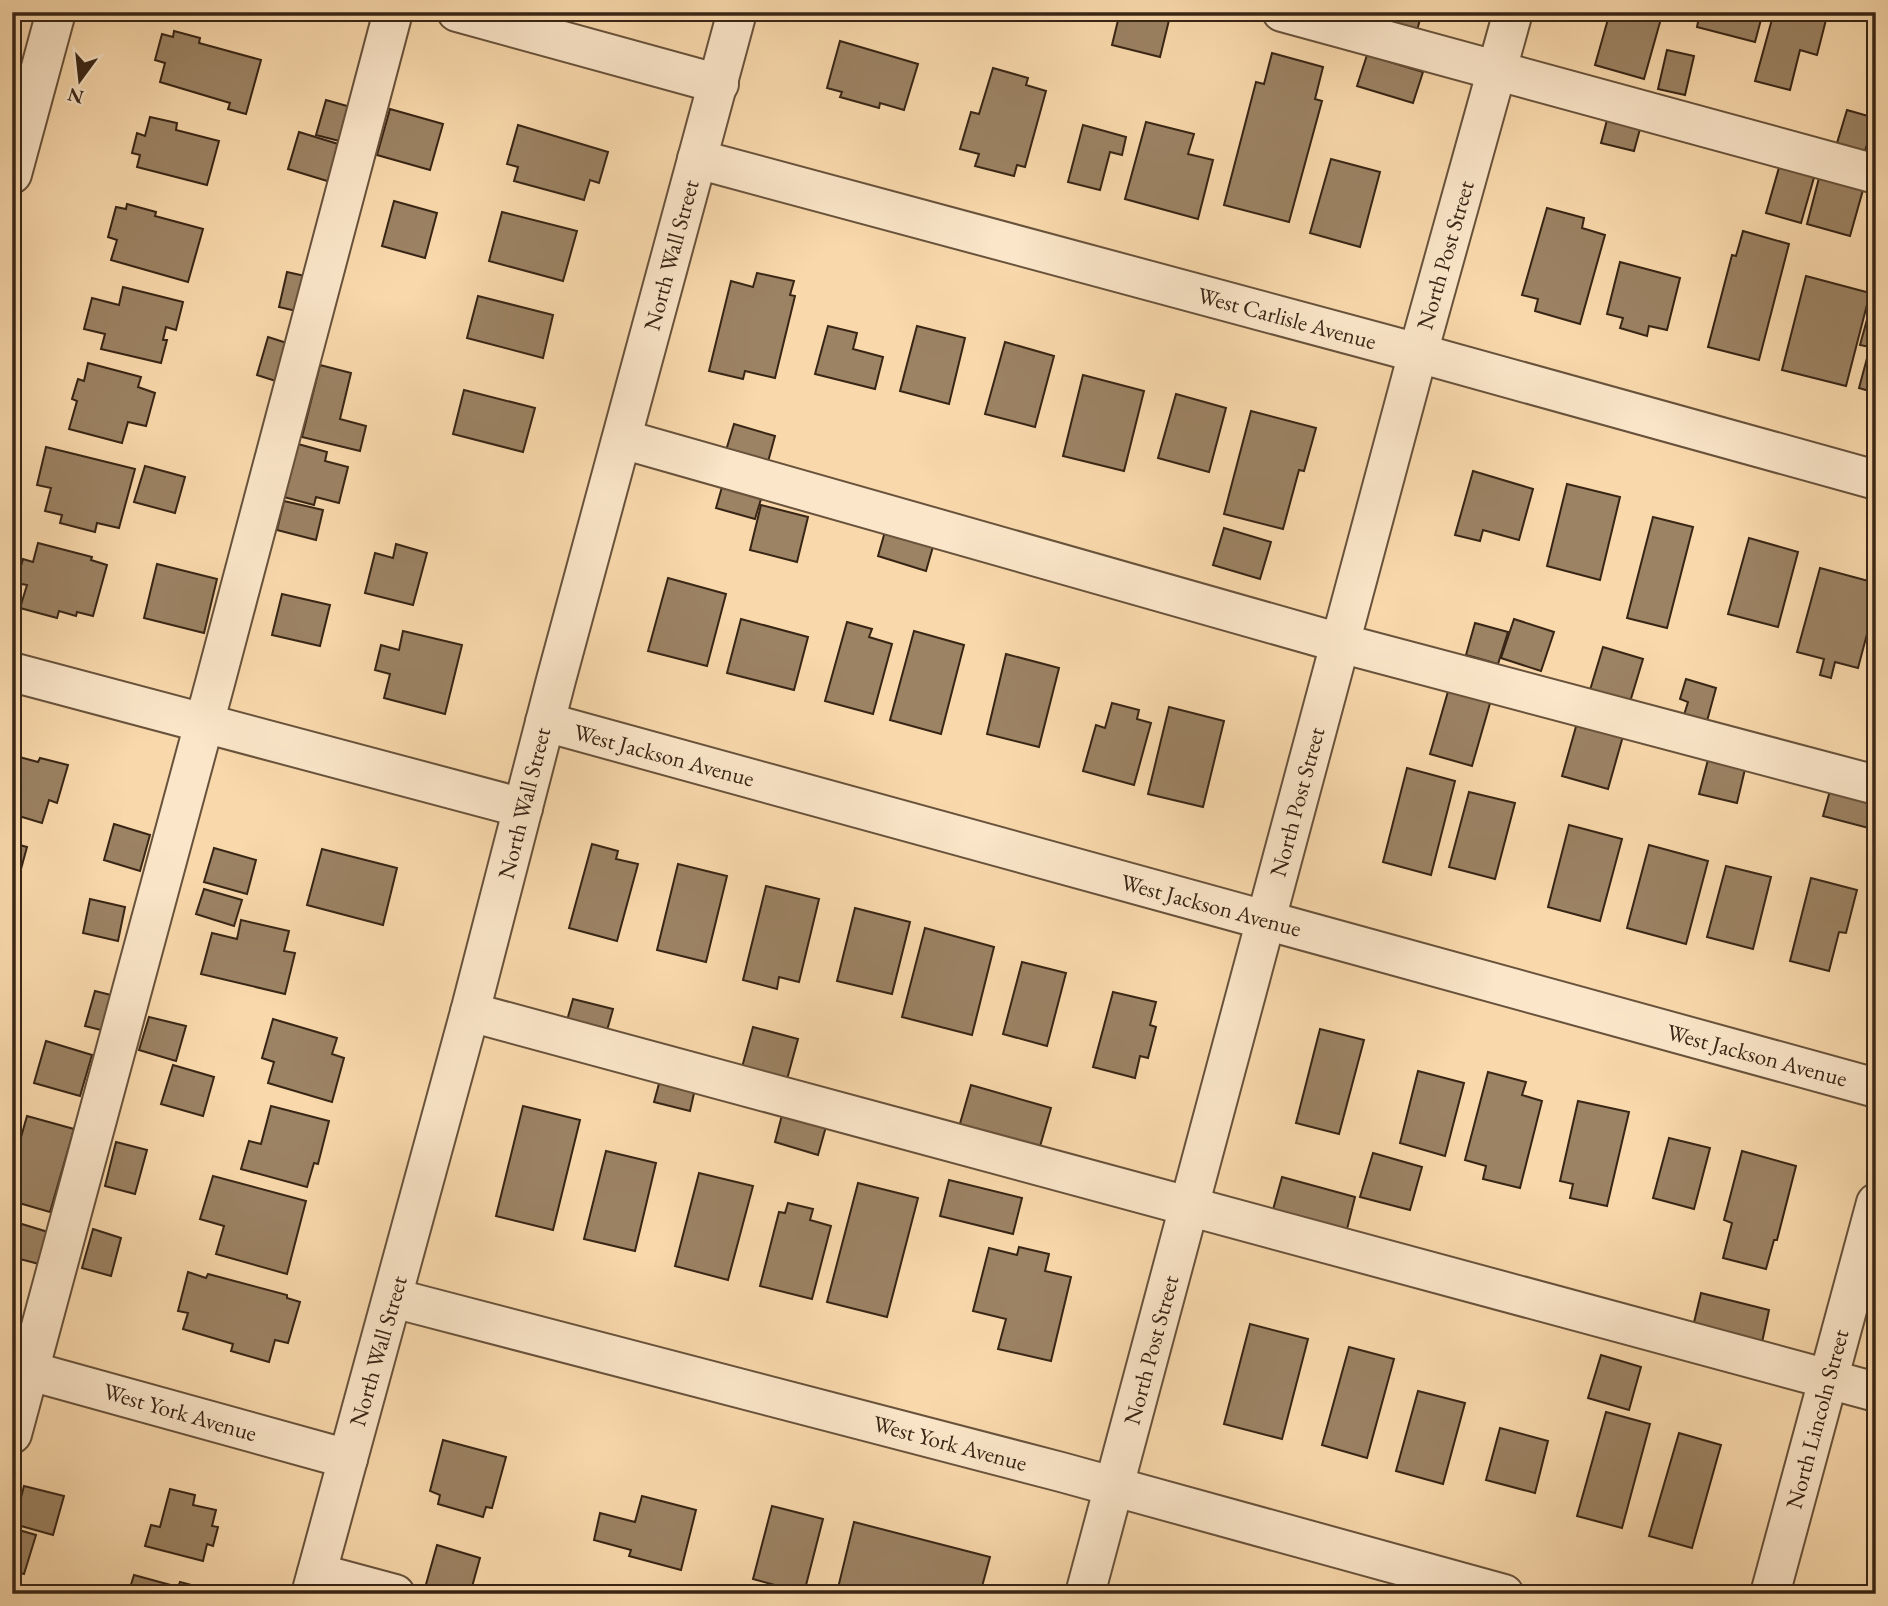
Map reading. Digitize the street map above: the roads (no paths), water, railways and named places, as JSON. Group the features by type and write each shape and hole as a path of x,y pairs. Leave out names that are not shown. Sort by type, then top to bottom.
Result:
{"street":[{"path":"12,174 56,12"},
{"path":"12,1434 20,1368 204,724 393,12"},
{"path":"457,12 719,84"},
{"name":"North Wall Street","path":"314,1583 393,1298 737,12"},
{"path":"1282,12 1876,174"},
{"name":"North Post Street","path":"1085,1594 1418,353 1513,12"},
{"name":"West Carlisle Avenue","path":"697,159 1418,353 1876,480"},
{"path":"622,439 1340,643 1876,785"},
{"path":"12,672 523,808"},
{"name":"West Jackson Avenue","path":"545,722 1876,1088"},
{"path":"470,1012 1876,1392"},
{"name":"North Lincoln Street","path":"1770,1594 1876,1203"},
{"name":"West York Avenue","path":"393,1298 1114,1486 1504,1594"},
{"name":"West York Avenue","path":"20,1368 348,1459"},
{"path":"314,1583 395,1594"}]}
